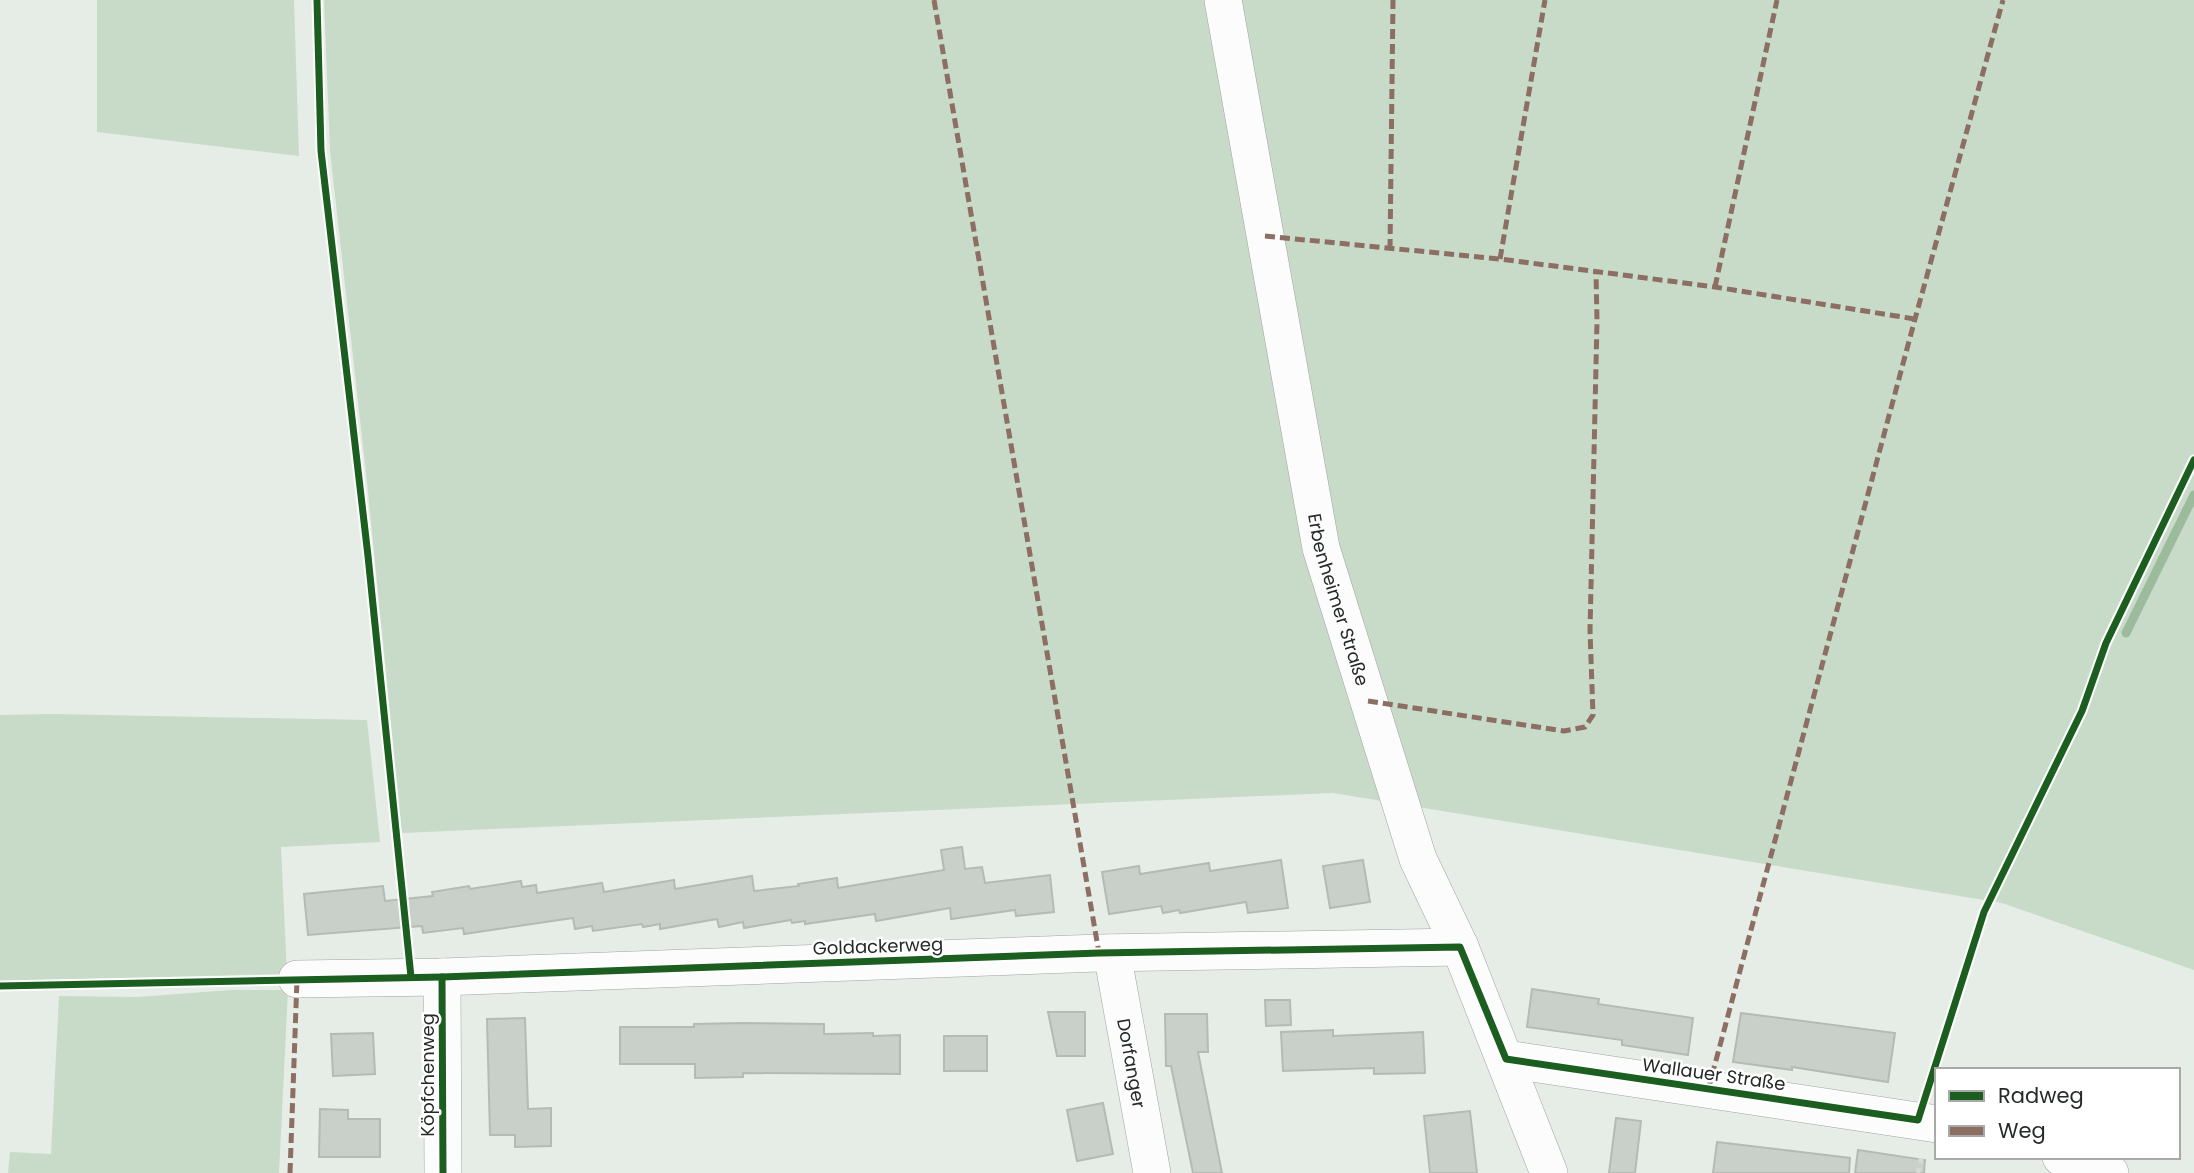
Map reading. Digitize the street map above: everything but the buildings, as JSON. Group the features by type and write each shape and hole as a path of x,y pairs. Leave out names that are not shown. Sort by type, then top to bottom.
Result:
{"street":[{"name":"Erbenheimer Straße","path":"1223,0 1321,548 1418,859 1460,947 1549,1173"},
{"name":"Goldackerweg","path":"297,979 442,977 1112,953 1460,947"},
{"name":"Dorfanger","path":"1112,953 1152,1173"},
{"name":"Köpfchenweg","path":"442,977 443,1173"},
{"name":"Wallauer Straße","path":"1506,1059 1935,1124"},
{"path":"2067,1159 2103,1172"}],"green space":[{"path":"97,0 294,0 299,156 97,132"},
{"path":"324,0 2194,0 2194,970 2002,903 1333,793 402,833 330,151"},
{"path":"0,715 367,720 380,842 281,847 287,974 0,981"},
{"path":"231,990 288,990 279,1173 8,1173 10,1152 51,1154 59,996 137,997"}],"waterway":[{"path":"2126,633 2194,495"}],"marked path":[{"path":"934,0 1099,953"},
{"path":"1390,249 1393,0"},
{"path":"1500,259 1545,0"},
{"path":"1715,287 1777,0"},
{"path":"1708,1090 2003,0"},
{"path":"1265,236 1500,259 1715,287 1915,319"},
{"path":"1368,701 1564,731 1585,727 1593,715 1590,631 1596,273"},
{"path":"290,1173 297,979 292,979"}],"cycle path":[{"path":"317,0 321,151 368,556 411,977"},
{"path":"0,986 442,977 1099,953 1460,947 1506,1059 1918,1120 1984,912 2082,711 2106,643 2194,460"},
{"path":"442,977 443,1173"}]}
